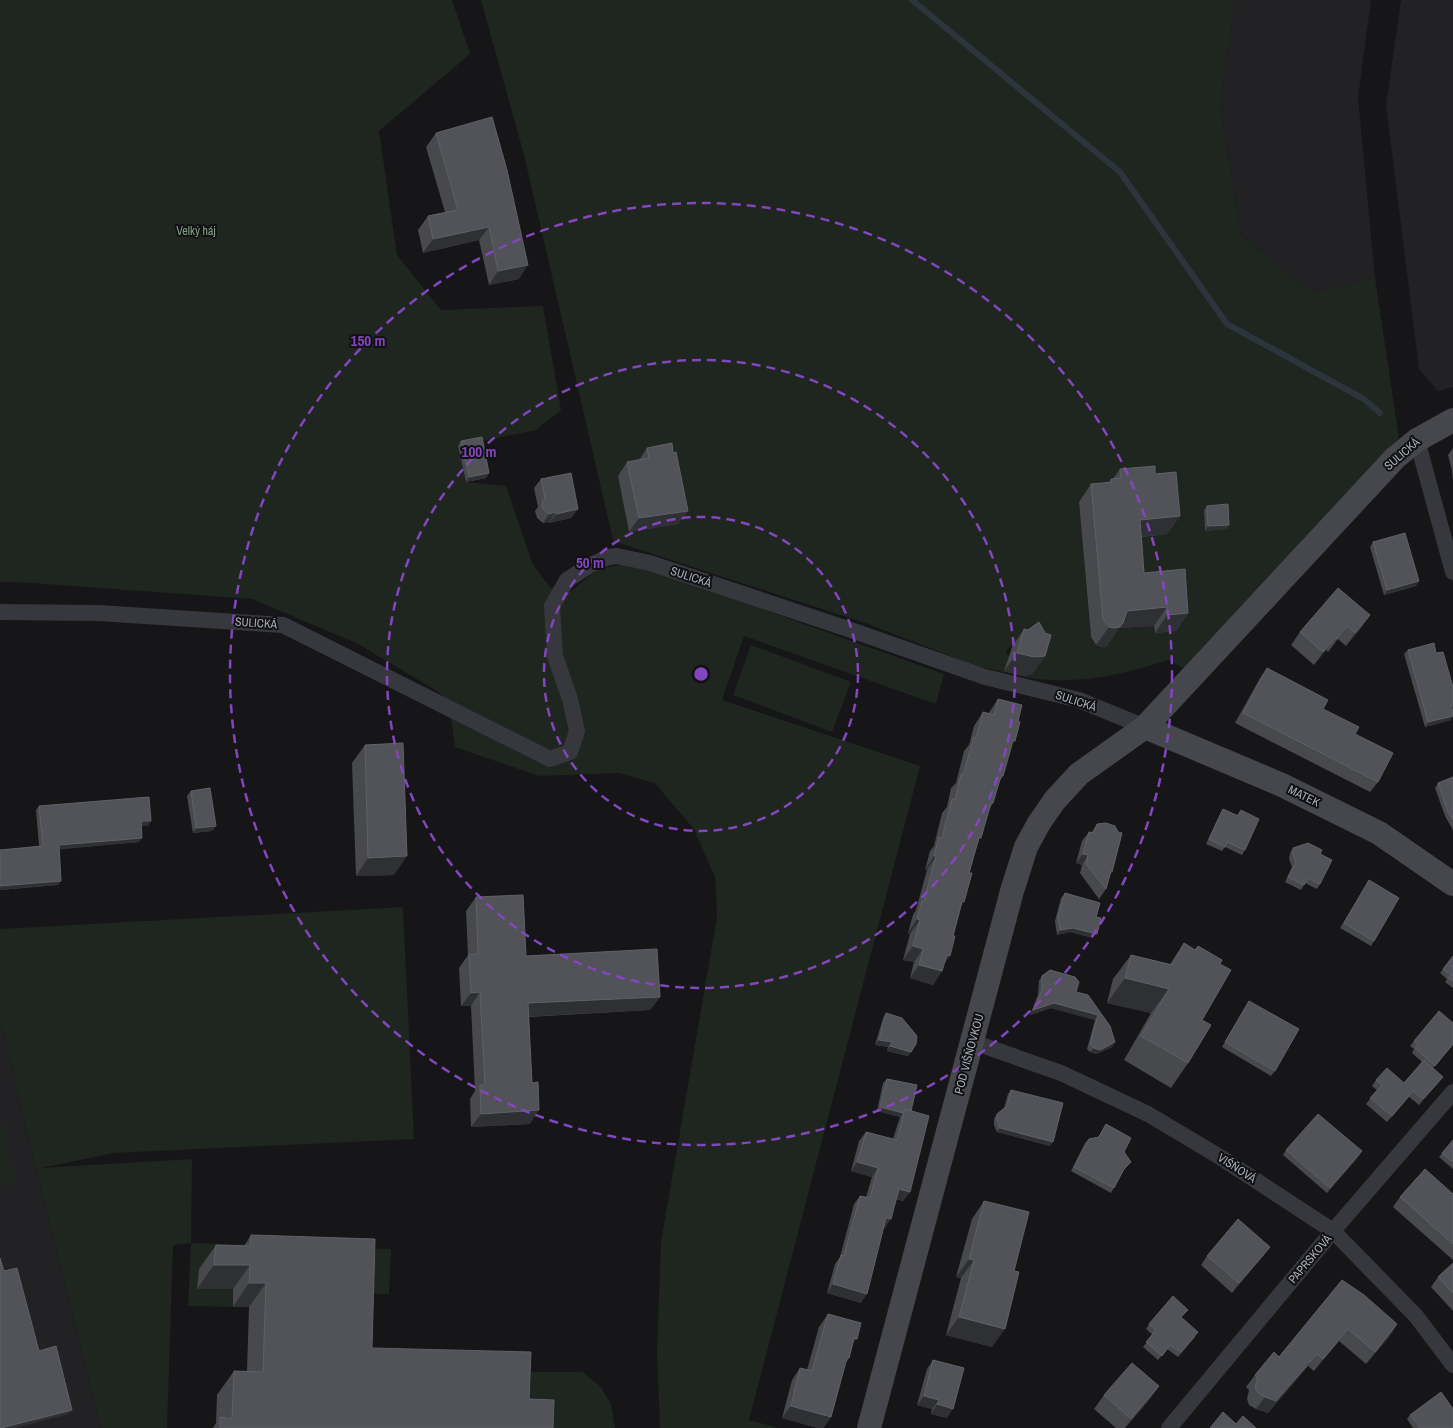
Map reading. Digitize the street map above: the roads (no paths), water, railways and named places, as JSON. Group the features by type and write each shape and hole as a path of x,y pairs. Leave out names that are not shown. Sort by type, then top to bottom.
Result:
{"street":[{"name":"SULICKÁ","path":"0,612 100,613 283,625 550,759 570,752 577,731 570,699 555,656 552,606 567,580 590,565 609,557 617,556 650,564 851,630 985,677 1079,700 1145,727 1373,480 1417,440 1453,420"},
{"path":"1417,440 1453,572"},
{"name":"MATEK","path":"1145,727 1282,785 1379,833 1453,884"},
{"name":"POD VIŠŇOVKOU","path":"869,1428 1012,891 1026,847 1039,823 1055,800 1079,774 1145,727"},
{"name":"VIŠŇOVÁ","path":"973,1042 1061,1073 1148,1114 1220,1157 1333,1231 1416,1316 1453,1365"},
{"name":"PAPRSKOVÁ","path":"1169,1428 1333,1231 1453,1092"}],"waterway":[{"path":"912,0 1120,172 1227,324 1364,399 1380,413"}],"park label":[{"name":"Velký háj","path":"196,231"}]}
